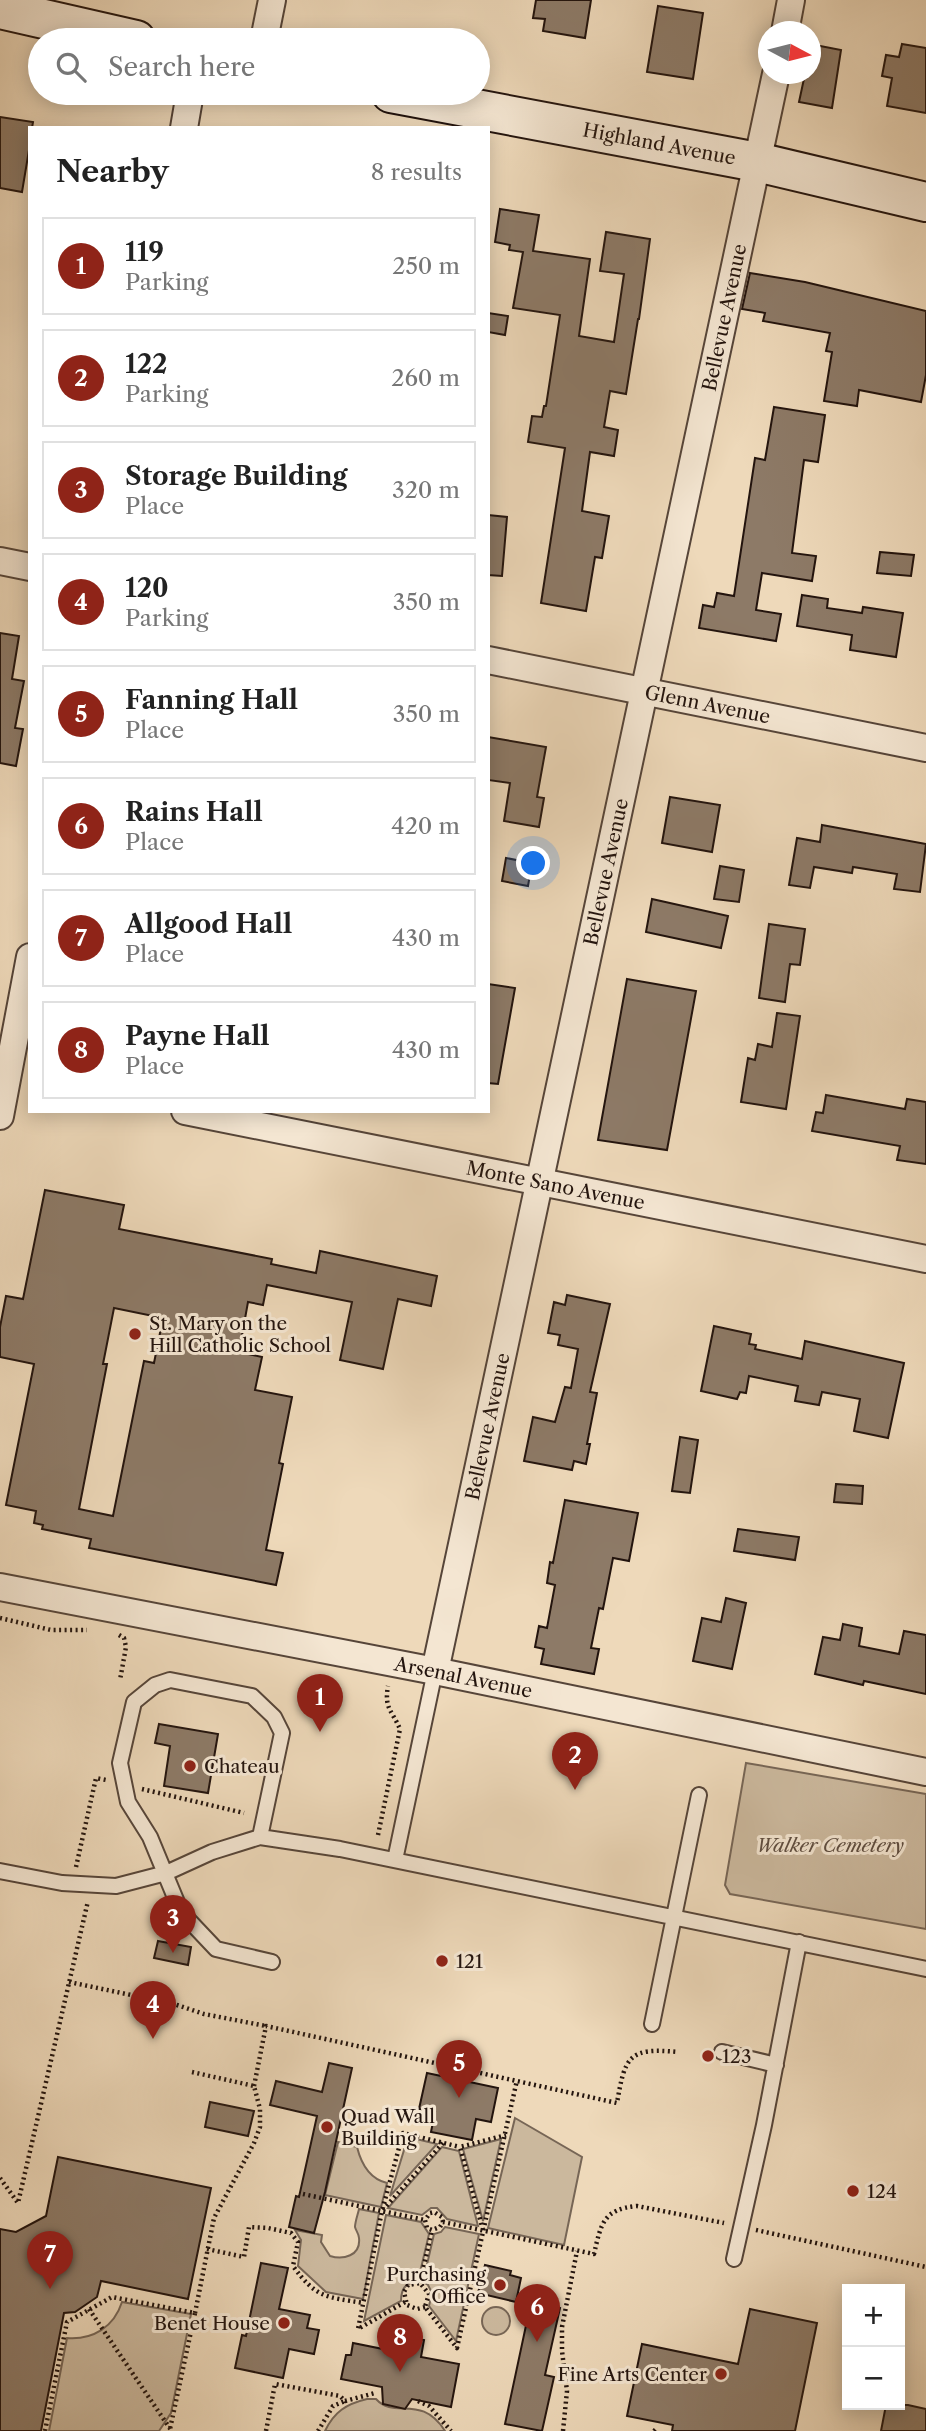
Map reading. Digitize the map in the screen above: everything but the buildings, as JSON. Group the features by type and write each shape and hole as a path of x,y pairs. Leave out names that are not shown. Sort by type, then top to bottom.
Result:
{"main road":[{"path":"0,9 83,28"},
{"name":"Highland Avenue","path":"455,105 757,162 926,202"}],"street":[{"path":"266,28 272,0"},
{"path":"787,21 792,0"},
{"name":"Bellevue Avenue","path":"436,1671 774,84"},
{"path":"184,126 188,105"},
{"path":"0,561 28,567"},
{"name":"Glenn Avenue","path":"490,660 926,748"},
{"path":"0,1116 12,1077 28,970"},
{"name":"Monte Sano Avenue","path":"195,1113 926,1259"},
{"name":"Arsenal Avenue","path":"0,1587 436,1671 926,1772"}],"lane":[{"path":"395,1860 436,1671"},
{"path":"260,1837 282,1732 274,1717 252,1696 170,1680 155,1685 134,1702 120,1763 128,1802 150,1837 181,1912 216,1949 272,1962"},
{"path":"652,2024 699,1795"},
{"path":"0,1871 62,1883 116,1886 166,1873 212,1852 260,1837 293,1840 926,1969"},
{"path":"734,2259 776,2066 799,1942"},
{"path":"722,2052 776,2066"}],"path":[{"path":"0,1618 51,1630 92,1630"},
{"path":"109,1632 124,1638 126,1647 120,1680"},
{"path":"378,1835 400,1728 387,1709 386,1698 388,1684 396,1684"},
{"path":"75,1868 96,1778 106,1780"},
{"path":"141,1788 244,1813"},
{"path":"0,2178 18,2203 88,1900"},
{"path":"69,1982 174,2004 204,2014 617,2103 623,2069 634,2056 661,2050 678,2052"},
{"path":"171,2430 214,2218 260,2127 260,2109 254,2086 266,2026"},
{"path":"192,2072 254,2086"},
{"path":"425,2307 457,2347 517,2080"},
{"path":"405,2302 358,2329 382,2211 403,2133 460,2147 506,2135"},
{"path":"382,2211 443,2143"},
{"path":"460,2147 483,2231"},
{"path":"303,2194 425,2220"},
{"path":"434,2212 442,2217 443,2222 440,2227 432,2230 427,2228 425,2220 434,2212"},
{"path":"443,2222 567,2249"},
{"path":"207,2249 244,2257 249,2227 292,2233 298,2242 293,2266 313,2291 364,2303"},
{"path":"420,2283 432,2230"},
{"path":"562,2431 567,2390 562,2327 577,2251"},
{"path":"420,2283 412,2283 405,2289 405,2302 410,2308 425,2307"},
{"path":"420,2283 429,2294 425,2307"},
{"path":"45,2431 66,2322 112,2297 195,2313"},
{"path":"89,2309 171,2430"},
{"path":"266,2431 275,2384 340,2396 345,2401"},
{"path":"318,2431 333,2406 375,2393"},
{"path":"418,2401 429,2406 451,2431"}],"green space":[{"name":"Walker Cemetery","path":"746,1763 926,1794 926,1929 730,1894 725,1885"},
{"path":"515,2118 582,2157 564,2245 488,2228"},
{"path":"408,2137 437,2144 390,2196"},
{"path":"501,2139 483,2221 463,2149"},
{"path":"338,2142 357,2147 367,2169 376,2178 387,2183 381,2207 325,2195"},
{"path":"442,2147 459,2151 478,2226 447,2219 437,2208 431,2208 422,2215 388,2208"},
{"path":"359,2209 379,2213 363,2299 326,2292 298,2266 301,2240 295,2230 322,2235 321,2242 330,2256 345,2257 354,2253 359,2244 355,2227"},
{"path":"386,2215 421,2222 429,2234 418,2281 405,2287 401,2301 364,2321"},
{"path":"445,2227 479,2234 456,2341 429,2306 432,2293 423,2282 434,2234"},
{"path":"122,2302 191,2314 171,2413 159,2431 49,2431 67,2338 85,2337 101,2330 114,2318"},
{"path":"496,2307 506,2311 510,2321 506,2331 496,2335 486,2331 482,2321 486,2311"},
{"path":"367,2399 376,2399 391,2408 427,2413 445,2431 325,2431 332,2419 342,2410"}],"place":[{"name":"St. Mary on the Hill Catholic School","path":"135,1334"},
{"name":"119","path":"320,1732"},
{"name":"Chateau","path":"190,1766"},
{"name":"122","path":"575,1790"},
{"name":"Storage Building","path":"173,1953"},
{"name":"121","path":"442,1961"},
{"name":"120","path":"153,2039"},
{"name":"123","path":"708,2056"},
{"name":"Fanning Hall","path":"459,2098"},
{"name":"Quad Wall Building","path":"327,2127"},
{"name":"124","path":"853,2191"},
{"name":"Purchasing Office","path":"500,2285"},
{"name":"Allgood Hall","path":"50,2289"},
{"name":"Benet House","path":"284,2323"},
{"name":"Rains Hall","path":"537,2342"},
{"name":"Payne Hall","path":"400,2372"},
{"name":"Fine Arts Center","path":"721,2374"}]}
